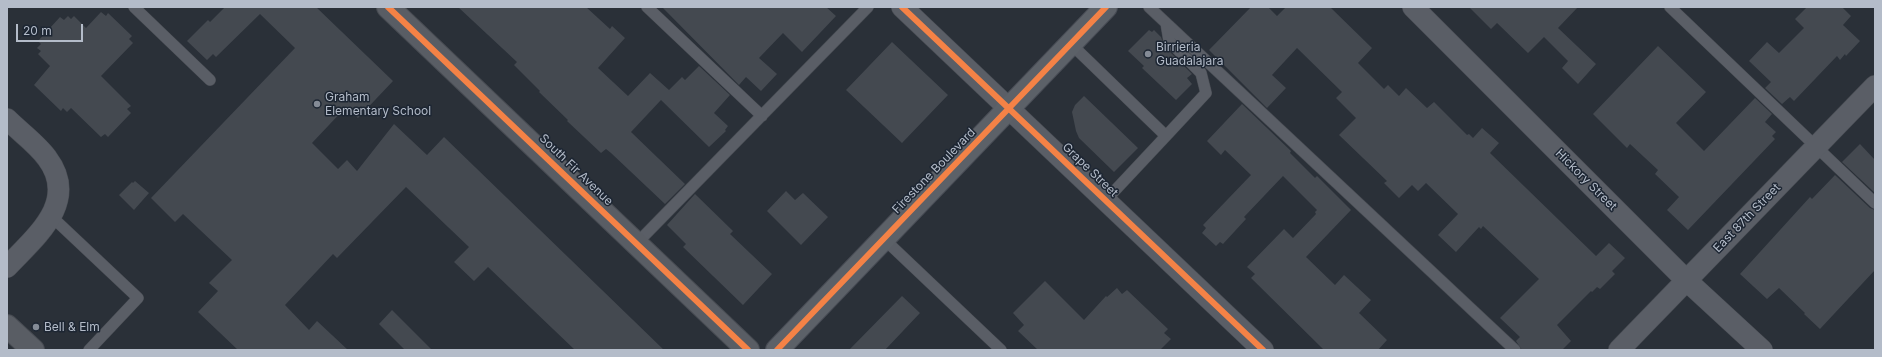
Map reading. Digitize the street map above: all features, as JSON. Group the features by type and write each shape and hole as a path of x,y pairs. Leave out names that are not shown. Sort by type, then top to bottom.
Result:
{"main road":[{"name":"Firestone Boulevard","path":"777,350 1106,7"}],"street":[{"name":"South Fir Avenue","path":"388,7 748,350"},
{"name":"Grape Street","path":"902,7 1262,350"},
{"name":"Hickory Street","path":"1413,7 1686,280 1762,350"},
{"name":"East 87th Street","path":"1619,350 1875,86"},
{"path":"7,119 47,158 57,178 59,192 47,224 7,267"},
{"path":"7,326 32,350"}],"lane":[{"path":"134,7 210,80"},
{"path":"647,7 762,116"},
{"path":"637,244 868,7"},
{"path":"1149,7 1515,350"},
{"path":"1670,7 1875,203"},
{"path":"1106,200 1206,93 1201,73 1169,41 1166,23"},
{"path":"1071,44 1166,136"},
{"path":"51,216 138,298 89,350"},
{"path":"884,239 1001,350"}],"building":[{"path":"225,7 316,7 393,81 358,118 346,107 312,143 338,169 347,160 357,171 394,124 427,155 444,137 664,350 575,350 488,267 474,281 454,262 469,247 406,187 337,258 333,254 285,305 309,330 317,321 348,350 238,350 198,312 218,291 209,283 232,260 183,214 175,222 151,198 295,48 260,14 216,57 213,54 207,60 187,41 208,20 210,22"},
{"path":"458,7 586,7 610,29 612,26 625,38 598,68 628,96 650,73 669,90 682,77 685,80 699,66 730,95 714,113 728,126 725,130 726,131 709,147 661,100 631,132 685,184 665,204 611,153 606,149 601,153 567,121 568,120 514,65 517,62"},
{"path":"662,7 826,7 836,16 802,52 783,33 759,58 777,74 761,91 746,77 739,85"},
{"path":"1251,7 1268,7 1277,16 1286,7 1330,7 1372,48 1358,63 1384,89 1388,85 1399,96 1406,88 1427,108 1434,102 1467,135 1469,134 1473,138 1482,128 1499,143 1490,153 1596,256 1609,243 1625,258 1612,271 1615,274 1600,289 1597,287 1592,292 1591,291 1557,325 1571,341 1562,350 1522,350 1516,341 1520,337 1500,318 1539,279 1483,226 1481,229 1479,227 1456,252 1438,235 1458,214 1426,183 1418,191 1412,185 1399,198 1384,183 1387,181 1339,135 1356,118 1336,98 1342,92 1297,48 1272,75 1286,88 1267,108 1209,50"},
{"path":"1469,7 1578,7 1558,28 1596,64 1578,84 1562,68 1568,61 1544,37 1528,53 1497,23 1491,29"},
{"path":"1807,7 1842,7 1851,16 1843,25 1860,41 1846,56 1845,54 1840,60 1837,56 1794,101 1790,97 1782,104 1765,88 1771,82 1749,61 1767,42 1779,53 1804,28 1795,19"},
{"path":"101,12 106,16 108,13 132,36 129,39 133,43 101,76 131,106 127,109 131,113 108,137 105,134 101,137 71,108 67,112 63,108 61,111 34,85 50,66 38,54 41,51 37,48 41,44 38,41 60,17 64,20 68,16 71,19 74,16 86,28"},
{"path":"1149,30 1152,32 1154,30 1161,37 1164,46 1192,74 1187,78 1192,84 1176,100 1142,68 1144,66 1128,51"},
{"path":"892,42 948,95 902,143 846,90"},
{"path":"1658,46 1706,92 1676,123 1704,151 1755,98 1772,114 1765,122 1776,132 1772,136 1775,139 1688,230 1667,210 1679,197 1655,174 1658,170 1630,144 1627,148 1593,114"},
{"path":"1084,96 1138,148 1114,172 1079,138 1076,131 1072,112 1075,105"},
{"path":"1242,104 1291,151 1290,153 1315,178 1317,176 1351,210 1306,257 1335,285 1344,275 1371,300 1359,313 1387,340 1378,350 1324,350 1251,278 1255,274 1247,267 1284,229 1293,238 1316,214 1315,212 1317,210 1283,176 1244,217 1246,219 1223,244 1220,242 1216,246 1202,233 1206,228 1203,225 1251,175 1225,150 1221,155 1207,141"},
{"path":"1860,144 1875,160 1875,193 1842,162"},
{"path":"1835,175 1870,208 1875,210 1875,270 1820,329 1779,288 1767,299 1740,274 1810,197 1812,199"},
{"path":"135,181 149,193 134,210 119,195 132,182 133,183"},
{"path":"786,191 795,200 803,193 828,217 801,245 767,211"},
{"path":"695,194 733,231 730,234 772,274 743,305 683,247 686,244 667,225"},
{"path":"1045,281 1084,320 1106,296 1107,297 1117,288 1122,294 1127,290 1168,329 1164,333 1171,339 1160,350 1038,350 1018,331 1024,325 1013,313"},
{"path":"902,296 920,313 885,350 849,350"},
{"path":"392,310 432,350 405,350 379,324"}],"cycle path":[{"path":"388,7 748,350"},
{"path":"902,7 1263,350"},
{"path":"777,350 1106,7"}],"place":[{"name":"Birrieria Guadalajara","path":"1148,54"},
{"name":"Graham Elementary School","path":"317,104"},
{"name":"Bell & Elm","path":"36,327"}]}
